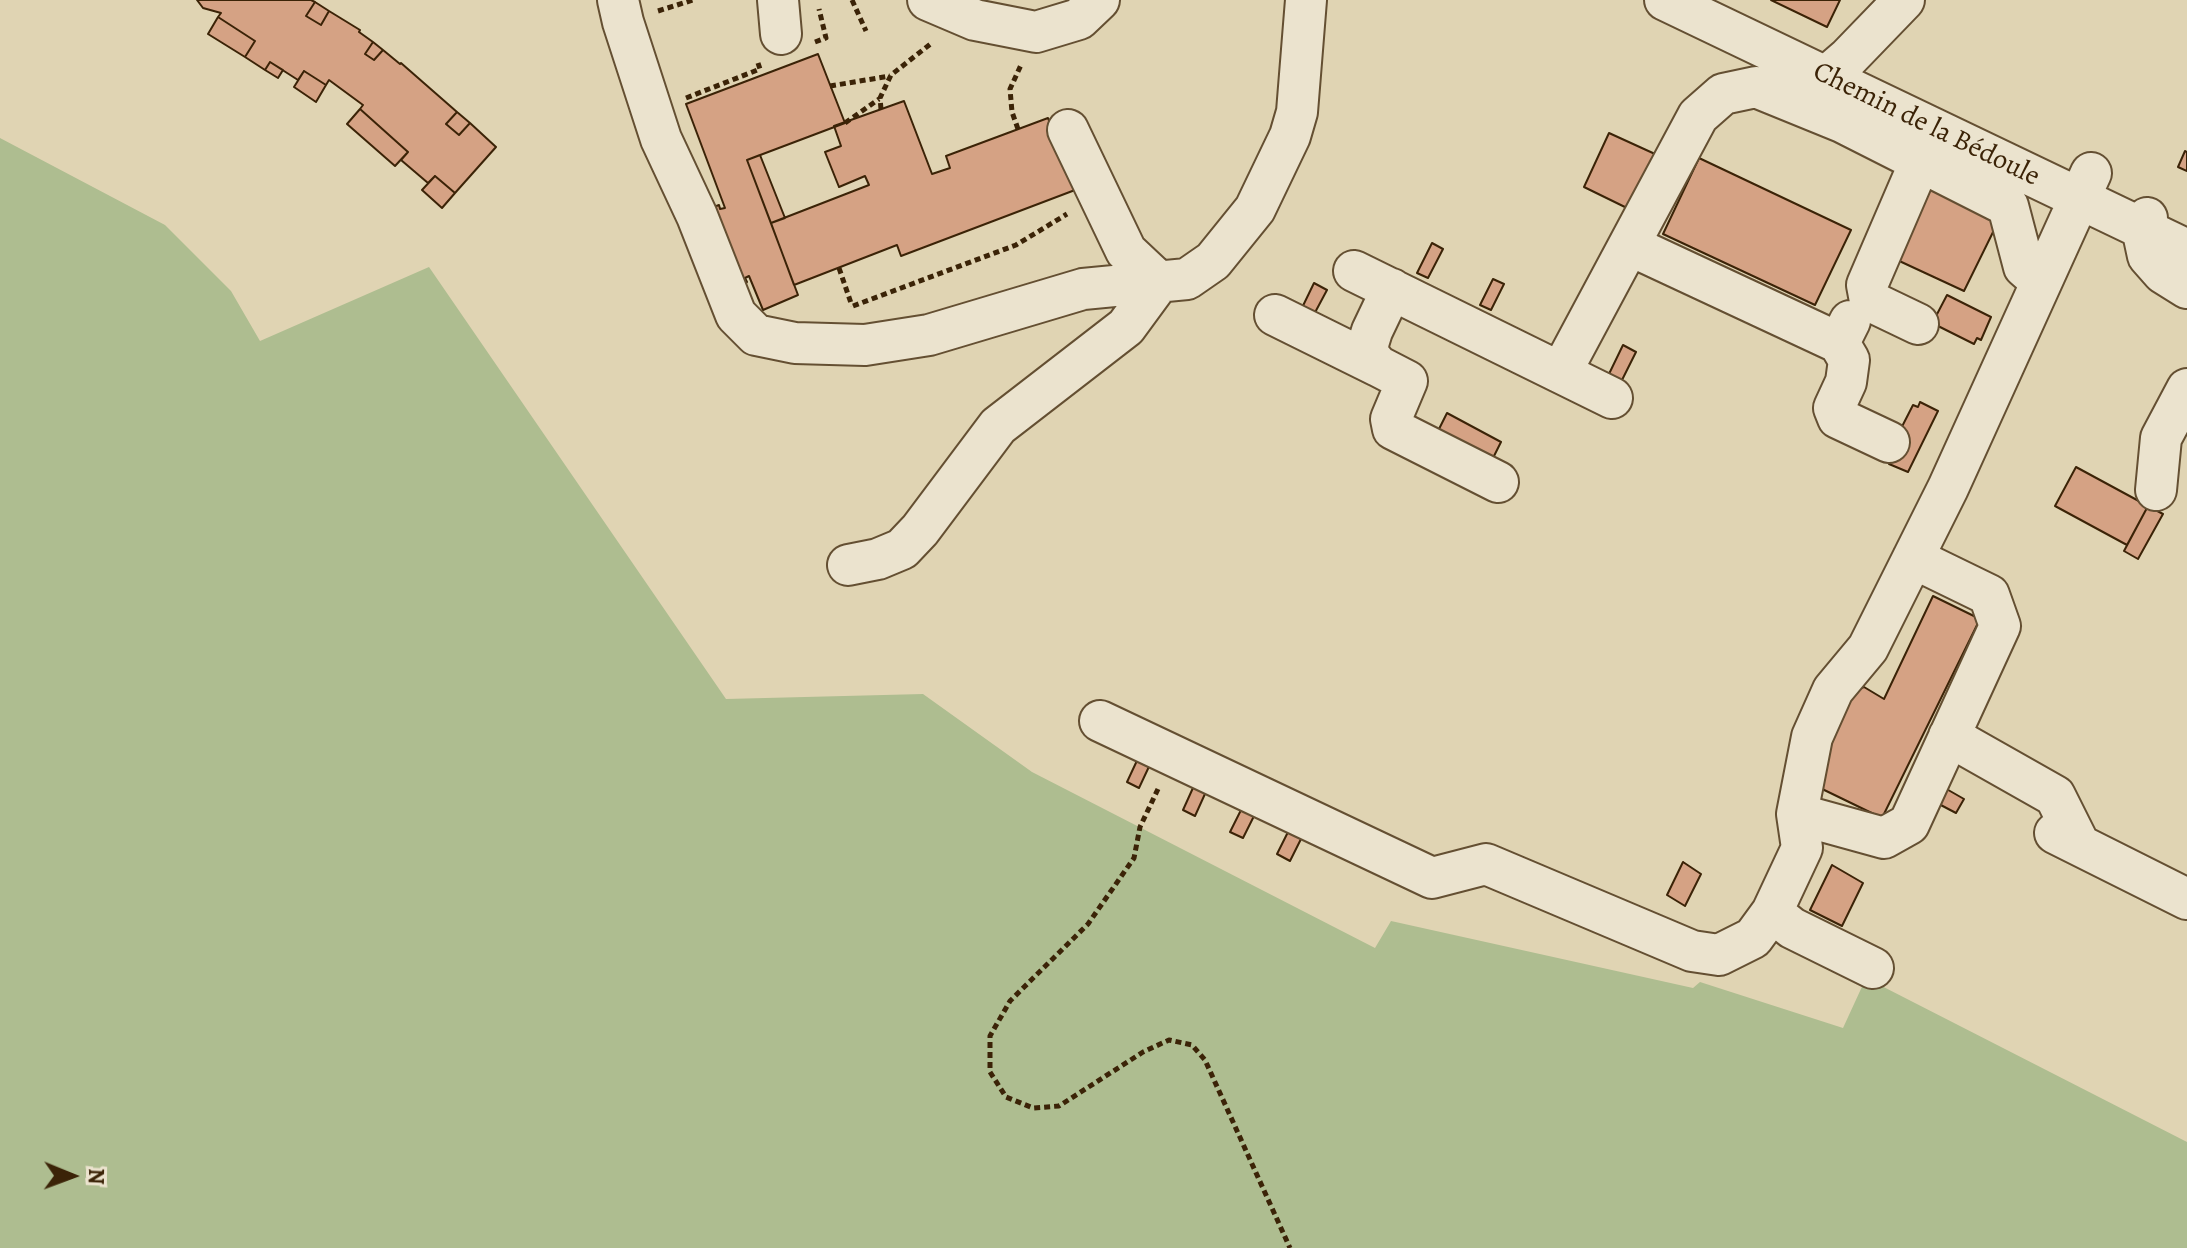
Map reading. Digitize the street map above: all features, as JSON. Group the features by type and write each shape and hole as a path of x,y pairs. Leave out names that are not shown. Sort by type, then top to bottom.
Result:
{"street":[{"path":"618,0 661,139 697,216 736,315 756,335 795,343 865,345 929,335 1083,289 1187,279 1213,261 1255,209 1290,136 1297,112 1306,0"},
{"path":"928,0 965,16 1036,32 1079,19 1099,0"},
{"name":"Chemin de la Bédoule","path":"1665,0 1837,67 2085,186 2161,217 2187,250"},
{"name":"Chemin de la Bédoule","path":"1726,0 1837,67"},
{"path":"1837,67 1904,0"},
{"path":"1561,372 1698,116 1723,94 1756,87 1842,122 2008,206 2024,267 2040,281"},
{"path":"1068,130 1126,251 1159,282"},
{"path":"1839,343 1920,162"},
{"path":"1100,721 1432,878 1486,864 1692,951 1719,955 1753,938 1772,912 1802,848 1797,814 1812,737 1833,690 1868,648 1948,488 2085,186"},
{"path":"2161,217 2148,256 2163,273 2187,288"},
{"path":"1629,245 1839,343 1849,360 1846,382 1834,408 1838,418 1889,442"},
{"path":"1354,271 1612,398"},
{"path":"848,565 878,559 902,549 998,426 1126,327 1159,282"},
{"path":"1867,285 1870,301 1918,324"},
{"path":"1378,366 1369,356 1368,344 1392,289"},
{"path":"1275,315 1407,381 1391,419 1393,429 1498,482"},
{"path":"2156,490 2161,438 2187,389"},
{"path":"1797,814 1884,838 1909,824 2000,626 1989,595 1913,558"},
{"path":"1949,736 2055,796 2062,836 2187,899"},
{"path":"1772,912 1792,928 1873,968"}],"path":[{"path":"671,104 760,69 758,61 786,33 826,38 816,0"},
{"path":"852,0 866,31"},
{"path":"845,123 880,98 891,75 965,16"},
{"path":"1018,129 1012,112 1010,89 1036,32"},
{"path":"830,86 891,75"},
{"path":"880,98 881,109"},
{"path":"852,307 1016,245 1076,208"},
{"path":"1140,827 1134,858 1088,924 1010,1001 990,1036 990,1072 1006,1097 1033,1108 1059,1106 1143,1052 1169,1040 1192,1045 1205,1060 1290,1248"}],"green space":[{"path":"0,138 165,225 231,291 260,341 429,267 726,699 923,694 1032,772 1375,948 1391,921 1693,988 1700,982 1843,1028 1866,978 2187,1142 2187,1248 0,1248"}],"building":[{"path":"197,0 311,0 315,2 306,16 321,25 329,11 360,30 373,42 365,54 374,60 383,50 457,112 446,124 459,135 470,123 496,147 455,193 435,176 428,183 401,160 408,152 360,109 363,105 329,80 326,85 304,71 298,80 270,62 265,70 245,57 255,41 218,17 221,13 203,8"},
{"path":"1771,0 1840,0 1827,27"},
{"path":"315,2 329,11 321,25 306,16"},
{"path":"218,17 255,41 245,57 208,34"},
{"path":"373,42 383,50 374,60 365,54"},
{"path":"818,54 845,123 747,160 798,295 763,310 749,276 745,278 747,282 744,286 711,208 719,205 720,209 725,208 686,104"},
{"path":"270,62 283,70 278,78 265,70"},
{"path":"304,71 326,85 316,102 294,87"},
{"path":"904,101 932,174 950,168 946,156 1048,118 1075,190 901,256 897,245 794,285 771,223 869,185 865,176 839,187 825,152 841,146 834,126"},
{"path":"360,109 408,152 395,166 347,124"},
{"path":"457,112 470,123 459,135 446,124"},
{"path":"1609,133 1655,154 1629,209 1584,187"},
{"path":"2187,152 2187,171 2178,167"},
{"path":"760,155 785,218 771,223 747,160"},
{"path":"1699,158 1851,230 1815,305 1663,234"},
{"path":"435,176 455,193 442,208 422,190"},
{"path":"1929,189 1998,222 1964,291 1895,259"},
{"path":"1432,243 1443,249 1428,278 1417,273"},
{"path":"1493,279 1504,284 1491,310 1480,305"},
{"path":"1314,283 1327,290 1311,320 1299,314"},
{"path":"1947,295 1991,317 1981,340 1977,338 1974,344 1936,325 1938,320 1935,318"},
{"path":"1623,345 1636,352 1621,382 1608,376"},
{"path":"1920,402 1938,411 1908,472 1889,464 1892,458 1887,456 1913,405 1918,407"},
{"path":"1447,413 1501,442 1488,468 1434,439"},
{"path":"2076,467 2148,506 2127,545 2055,506"},
{"path":"2148,506 2163,514 2138,559 2124,551"},
{"path":"1933,596 1980,619 1882,818 1816,786 1840,702 1864,687 1884,699"},
{"path":"1141,752 1153,758 1139,788 1127,782"},
{"path":"1197,779 1209,785 1195,816 1183,810"},
{"path":"1943,787 1964,799 1956,813 1935,802"},
{"path":"1245,802 1258,808 1243,838 1230,832"},
{"path":"1292,824 1305,831 1290,861 1277,854"},
{"path":"1683,862 1701,874 1685,906 1667,895"},
{"path":"1832,865 1863,883 1842,926 1810,910"}]}
